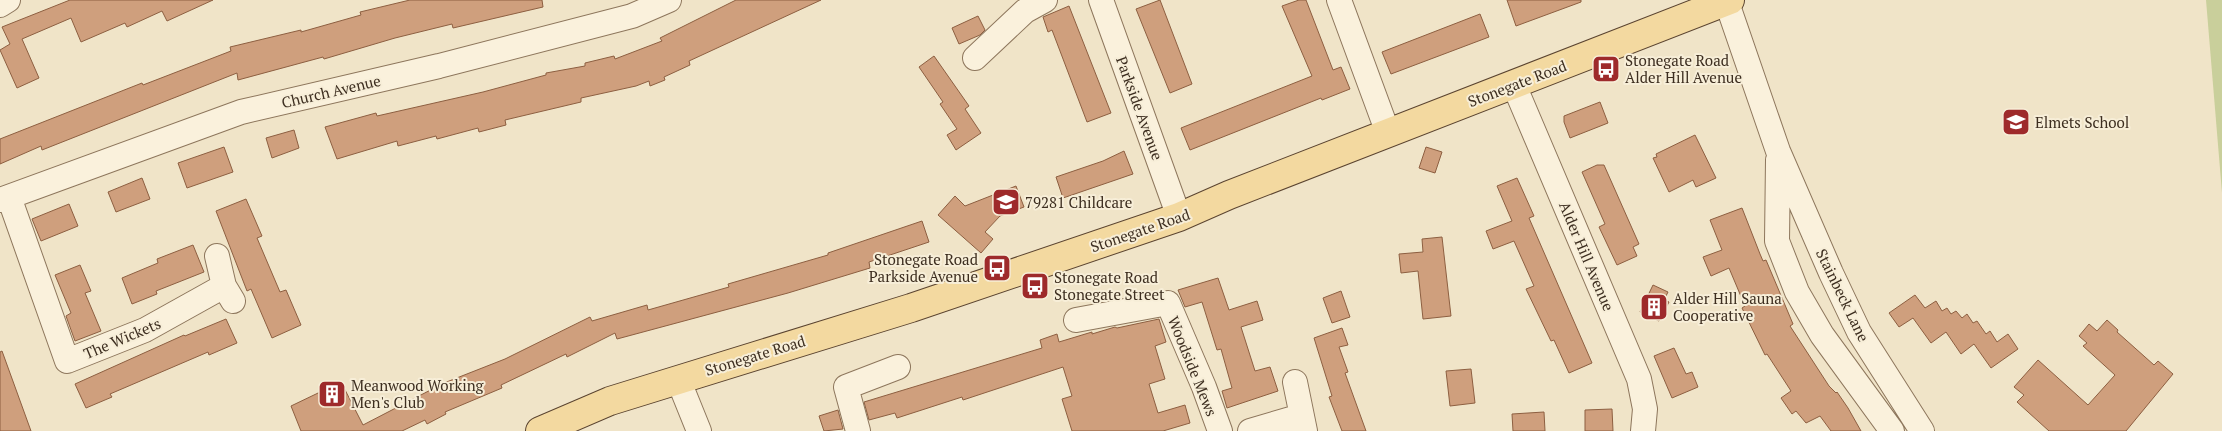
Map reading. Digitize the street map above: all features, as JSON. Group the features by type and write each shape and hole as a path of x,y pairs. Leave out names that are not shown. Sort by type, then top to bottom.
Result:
{"main road":[{"name":"Stonegate Road","path":"540,431 610,400 911,308 1179,217 1727,0"}],"street":[{"path":"0,5 8,0"},
{"name":"Church Avenue","path":"5,198 241,112 439,66 632,16 669,0"},
{"path":"975,58 1025,11 1045,0"},
{"name":"Parkside Avenue","path":"1101,0 1179,217"},
{"path":"1339,0 1388,133"},
{"name":"Stainbeck Lane","path":"1727,0 1778,151 1831,273 1859,332 1922,431"},
{"name":"Alder Hill Avenue","path":"1514,85 1639,379 1646,409 1643,431"},
{"name":"Stainbeck Lane","path":"1778,151 1777,241 1797,292 1822,335 1892,431"},
{"name":"The Wickets","path":"5,198 67,361 228,294 217,256"},
{"name":"Woodside Mews","path":"1076,320 1168,303 1204,387 1220,431"},
{"path":"858,431 846,387 898,366"},
{"path":"678,379 699,431"},
{"path":"1250,431 1303,424 1295,382"}],"green space":[{"path":"2206,0 2222,0 2222,193"}],"building":[{"path":"70,0 213,0 167,21 162,11 127,27 125,23 81,42 71,18 22,39 39,78 17,88 0,50 10,44 2,27"},
{"path":"410,0 542,0 543,7 453,28 452,24 238,80 237,73 42,150 41,146 0,164 0,139 142,83 143,85 231,51 230,47 301,30 301,32 361,15 360,12"},
{"path":"736,0 821,0 689,61 690,65 664,77 665,80 650,86 649,81 636,86 581,98 581,102 505,120 506,125 479,132 478,128 437,139 436,136 398,146 397,141 337,159 325,127 376,113 377,116 483,92 546,75 546,73 585,66 585,63 614,56 615,59 662,41 660,38"},
{"path":"1160,0 1192,84 1170,93 1136,9"},
{"path":"1299,0 1306,0 1333,70 1341,67 1350,89 1322,100 1321,98 1190,150 1181,128 1312,76 1282,6"},
{"path":"1507,0 1581,0 1581,2 1516,26"},
{"path":"1069,6 1111,113 1087,122 1052,30 1048,32 1043,17"},
{"path":"1480,14 1489,37 1391,74 1382,52"},
{"path":"978,16 985,30 980,35 959,44 952,28"},
{"path":"934,56 969,106 965,109 981,133 956,150 947,135 957,129 940,104 943,102 919,67"},
{"path":"1600,102 1608,123 1570,138 1564,122 1564,116"},
{"path":"294,130 299,148 272,158 266,138"},
{"path":"1695,135 1716,178 1696,187 1693,180 1669,192 1653,158 1657,157 1656,154"},
{"path":"224,147 233,172 187,188 178,163"},
{"path":"1426,147 1442,152 1435,173 1419,168"},
{"path":"1124,151 1133,174 1063,198 1056,177 1103,161"},
{"path":"1597,165 1604,165 1639,244 1633,247 1637,256 1617,265 1599,227 1605,224 1582,172"},
{"path":"142,178 150,199 116,212 108,192"},
{"path":"1517,178 1534,216 1529,218 1592,363 1569,373 1554,340 1551,341 1526,289 1534,286 1514,241 1493,249 1486,231 1512,221 1497,186"},
{"path":"1016,186 1024,207 1000,216 985,232 993,239 981,253 938,215 955,196 965,206"},
{"path":"246,199 262,236 257,238 280,292 286,290 301,325 272,338 251,289 247,291 216,211"},
{"path":"69,204 78,226 41,241 32,219"},
{"path":"1742,208 1763,261 1766,260 1793,324 1790,326 1829,386 1837,392 1848,408 1861,431 1831,431 1820,416 1806,423 1796,411 1792,414 1781,398 1791,391 1767,354 1765,355 1742,308 1745,306 1729,268 1711,276 1703,257 1722,250 1710,220"},
{"path":"922,221 929,242 869,262 870,268 788,293 617,339 615,333 567,357 566,354 501,385 502,388 445,412 446,414 427,424 425,420 402,431 301,431 291,406 341,382 363,425 444,383 505,359 590,317 592,321 647,305 648,310 729,287 728,284 828,255 828,253"},
{"path":"1442,237 1451,316 1423,319 1418,271 1401,273 1399,254 1423,252 1422,239"},
{"path":"193,245 204,272 156,291 157,294 132,304 122,278 158,263 157,259"},
{"path":"80,265 91,291 85,293 101,331 75,341 66,316 71,313 55,275"},
{"path":"1218,278 1229,310 1257,301 1263,320 1241,327 1255,371 1270,367 1278,391 1227,408 1222,391 1232,388 1221,349 1217,350 1202,302 1185,307 1178,290"},
{"name":"Alder Hill Sauna Cooperative","path":"1653,285 1668,292 1664,300 1669,302 1659,321 1640,312"},
{"path":"1341,291 1350,317 1332,323 1323,298"},
{"path":"1915,295 1925,308 1936,301 1942,311 1947,308 1951,314 1956,311 1962,318 1967,314 1973,323 1977,321 1986,334 1990,331 1997,342 2008,334 2018,349 1991,368 1974,344 1961,354 1946,332 1931,343 1913,318 1899,327 1889,313"},
{"path":"226,319 237,343 209,355 208,352 110,394 112,397 86,408 75,384 184,335"},
{"path":"1159,319 1166,342 1155,346 1165,379 1149,384 1158,413 1185,405 1190,423 1163,431 1072,431 1062,399 1072,396 1063,367 963,400 962,397 897,418 895,413 869,420 864,402 1042,348 1040,340 1057,334 1059,342 1092,332 1092,334 1115,327"},
{"path":"2107,320 2118,330 2117,332 2154,365 2158,361 2173,374 2126,431 2049,431 2017,402 2024,395 2014,387 2038,360 2088,405 2115,375 2083,346 2087,343 2079,336 2089,324 2097,331"},
{"path":"1342,328 1348,345 1339,347 1348,372 1345,373 1366,431 1342,431 1329,397 1332,396 1314,338"},
{"path":"1674,348 1686,374 1692,372 1698,387 1672,398 1654,356"},
{"path":"2,351 31,431 0,431 0,352"},
{"path":"1471,369 1475,403 1450,406 1446,371"},
{"path":"1612,409 1613,431 1585,431 1585,410"},
{"path":"838,410 843,429 824,431 819,416"},
{"path":"1544,412 1545,431 1513,431 1512,414"}],"place":[{"name":"Stonegate Road Alder Hill Avenue","path":"1606,69"},
{"name":"Elmets School","path":"2016,122"},
{"name":"79281 Childcare","path":"1006,202"},
{"name":"Stonegate Road Parkside Avenue","path":"997,268"},
{"name":"Stonegate Road Stonegate Street","path":"1035,286"},
{"name":"Alder Hill Sauna Cooperative","path":"1654,307"},
{"name":"Meanwood Working Men's Club","path":"332,394"}]}
